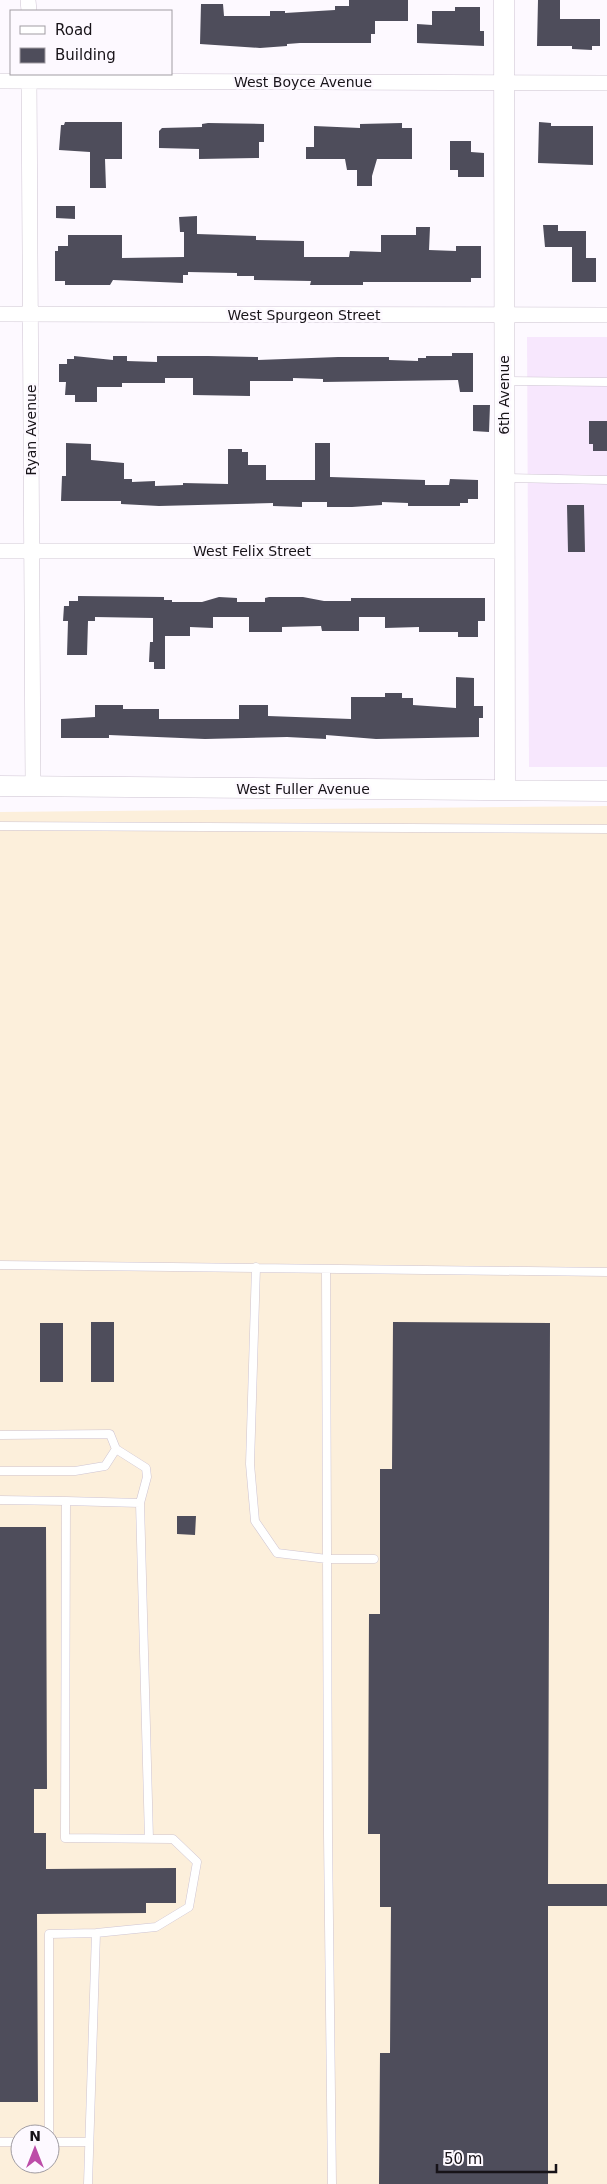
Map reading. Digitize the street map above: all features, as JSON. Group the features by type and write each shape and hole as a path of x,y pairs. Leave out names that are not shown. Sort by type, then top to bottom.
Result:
{"street":[{"name":"6th Avenue","path":"504,0 505,790"},
{"name":"West Boyce Avenue","path":"0,81 29,78 607,83"},
{"name":"Ryan Avenue","path":"29,78 34,787"},
{"name":"West Spurgeon Street","path":"0,314 607,316"},
{"name":"West Felix Street","path":"0,551 505,552"},
{"name":"West Fuller Avenue","path":"0,786 607,791"}],"lane":[{"path":"504,381 607,382"},
{"path":"505,478 607,480"},
{"path":"0,826 607,829"},
{"path":"0,1265 607,1272"},
{"path":"256,1267 250,1464 255,1520 277,1554 327,1559 374,1559"},
{"path":"326,1270 332,2184"},
{"path":"0,1435 110,1434 116,1449 146,1468 147,1477 140,1503 149,1838"},
{"path":"0,1471 75,1472 105,1466 116,1449"},
{"path":"0,1500 140,1503"},
{"path":"49,2124 49,1934 96,1933 156,1927 189,1907 197,1862 173,1839 65,1838 66,1501"},
{"path":"88,2184 96,1933"},
{"path":"60,2142 88,2142"}],"shaded area":[{"path":"527,337 607,337 607,767 529,767"},
{"path":"607,806 607,2184 0,2184 0,812"}],"building":[{"path":"349,0 408,0 408,21 375,21 375,34 371,34 371,43 300,43 260,48 200,44 201,4 223,4 224,16 270,16 270,11 285,11 285,13 335,10 335,6 349,6"},
{"path":"538,0 560,0 560,19 600,19 600,46 592,46 592,50 572,49 572,46 537,46"},
{"path":"455,7 480,7 480,31 484,31 484,46 417,43 417,24 432,25 432,11 455,11"},
{"path":"65,122 122,122 122,159 105,159 106,188 90,188 90,152 59,150 61,125 64,125"},
{"path":"539,122 551,123 551,126 593,126 593,165 538,163"},
{"path":"402,123 402,128 412,128 412,159 377,159 372,176 372,186 357,186 357,170 347,170 345,159 306,159 306,147 314,147 314,126 360,128 360,124"},
{"path":"202,124 264,124 264,142 259,142 259,158 199,159 199,149 159,148 159,131 162,128 202,127"},
{"path":"450,141 471,141 471,152 484,153 484,177 458,177 458,170 450,170"},
{"path":"56,206 75,206 75,219 56,218"},
{"path":"197,216 197,234 256,236 256,240 304,241 304,257 349,257 350,251 381,252 381,235 416,235 416,227 430,227 429,250 456,251 456,246 481,246 481,278 471,278 471,282 363,282 363,285 310,285 311,281 254,280 254,276 237,276 237,273 188,272 188,275 183,275 183,283 113,280 110,285 65,285 65,281 55,281 55,251 58,251 58,246 68,246 68,235 122,235 122,258 184,257 184,232 180,232 179,217"},
{"path":"543,225 558,225 558,231 586,231 586,258 596,258 596,282 572,282 572,247 545,247"},
{"path":"452,353 473,353 473,392 460,392 458,380 323,382 323,379 293,378 293,381 250,381 250,396 193,395 193,378 165,378 165,383 122,383 122,387 97,387 97,402 75,402 75,395 65,395 66,382 59,382 59,364 67,364 67,359 74,359 74,356 113,360 113,356 127,356 127,361 157,362 157,356 258,357 258,360 389,357 389,360 418,361 418,358 426,358 426,356 452,356"},
{"path":"473,405 490,405 489,432 473,431"},
{"path":"589,421 607,421 607,451 593,451 593,444 589,444"},
{"path":"66,443 91,444 91,460 124,463 124,479 132,479 132,482 155,481 155,486 183,485 183,483 228,484 228,449 242,449 242,452 248,452 248,465 266,465 266,480 315,480 315,443 330,443 330,477 425,480 425,485 449,485 450,479 478,480 478,499 468,499 468,503 460,503 460,506 408,506 408,503 382,502 382,505 352,507 327,507 327,502 302,502 302,507 273,506 273,503 159,506 121,504 121,501 61,501 62,476 66,476"},
{"path":"567,505 584,505 585,552 568,552"},
{"path":"78,596 164,597 164,600 172,600 172,602 202,602 219,597 237,598 237,602 265,602 265,598 269,597 303,597 324,601 351,601 351,598 485,598 485,621 478,621 478,637 458,637 458,632 419,632 419,627 385,628 385,617 359,617 359,631 322,631 321,626 282,627 282,632 249,632 249,617 213,617 213,628 190,627 190,636 165,636 165,669 154,669 154,662 149,662 150,642 153,642 153,618 95,617 95,621 88,621 87,655 67,655 68,621 63,621 64,606 69,606 69,601 78,601"},
{"path":"456,677 474,678 474,706 483,706 483,718 479,718 479,737 376,739 326,735 326,739 287,737 205,739 109,735 109,738 61,738 61,719 95,717 95,705 123,705 123,709 159,709 159,719 239,719 239,705 268,705 268,716 351,719 351,697 385,697 385,693 402,693 402,698 413,698 413,705 456,708"},
{"path":"91,1322 114,1322 114,1382 91,1382"},
{"path":"393,1322 550,1323 548,1884 607,1884 607,1906 548,1906 548,2184 379,2184 380,2053 390,2053 391,1907 380,1907 380,1834 368,1834 369,1614 380,1614 380,1469 392,1469"},
{"path":"40,1323 63,1323 63,1382 40,1382"},
{"path":"177,1516 196,1516 195,1535 177,1534"},
{"path":"0,1527 46,1527 47,1789 34,1789 34,1833 46,1833 46,1869 176,1868 176,1903 146,1903 146,1913 37,1914 38,2102 0,2102"}]}
